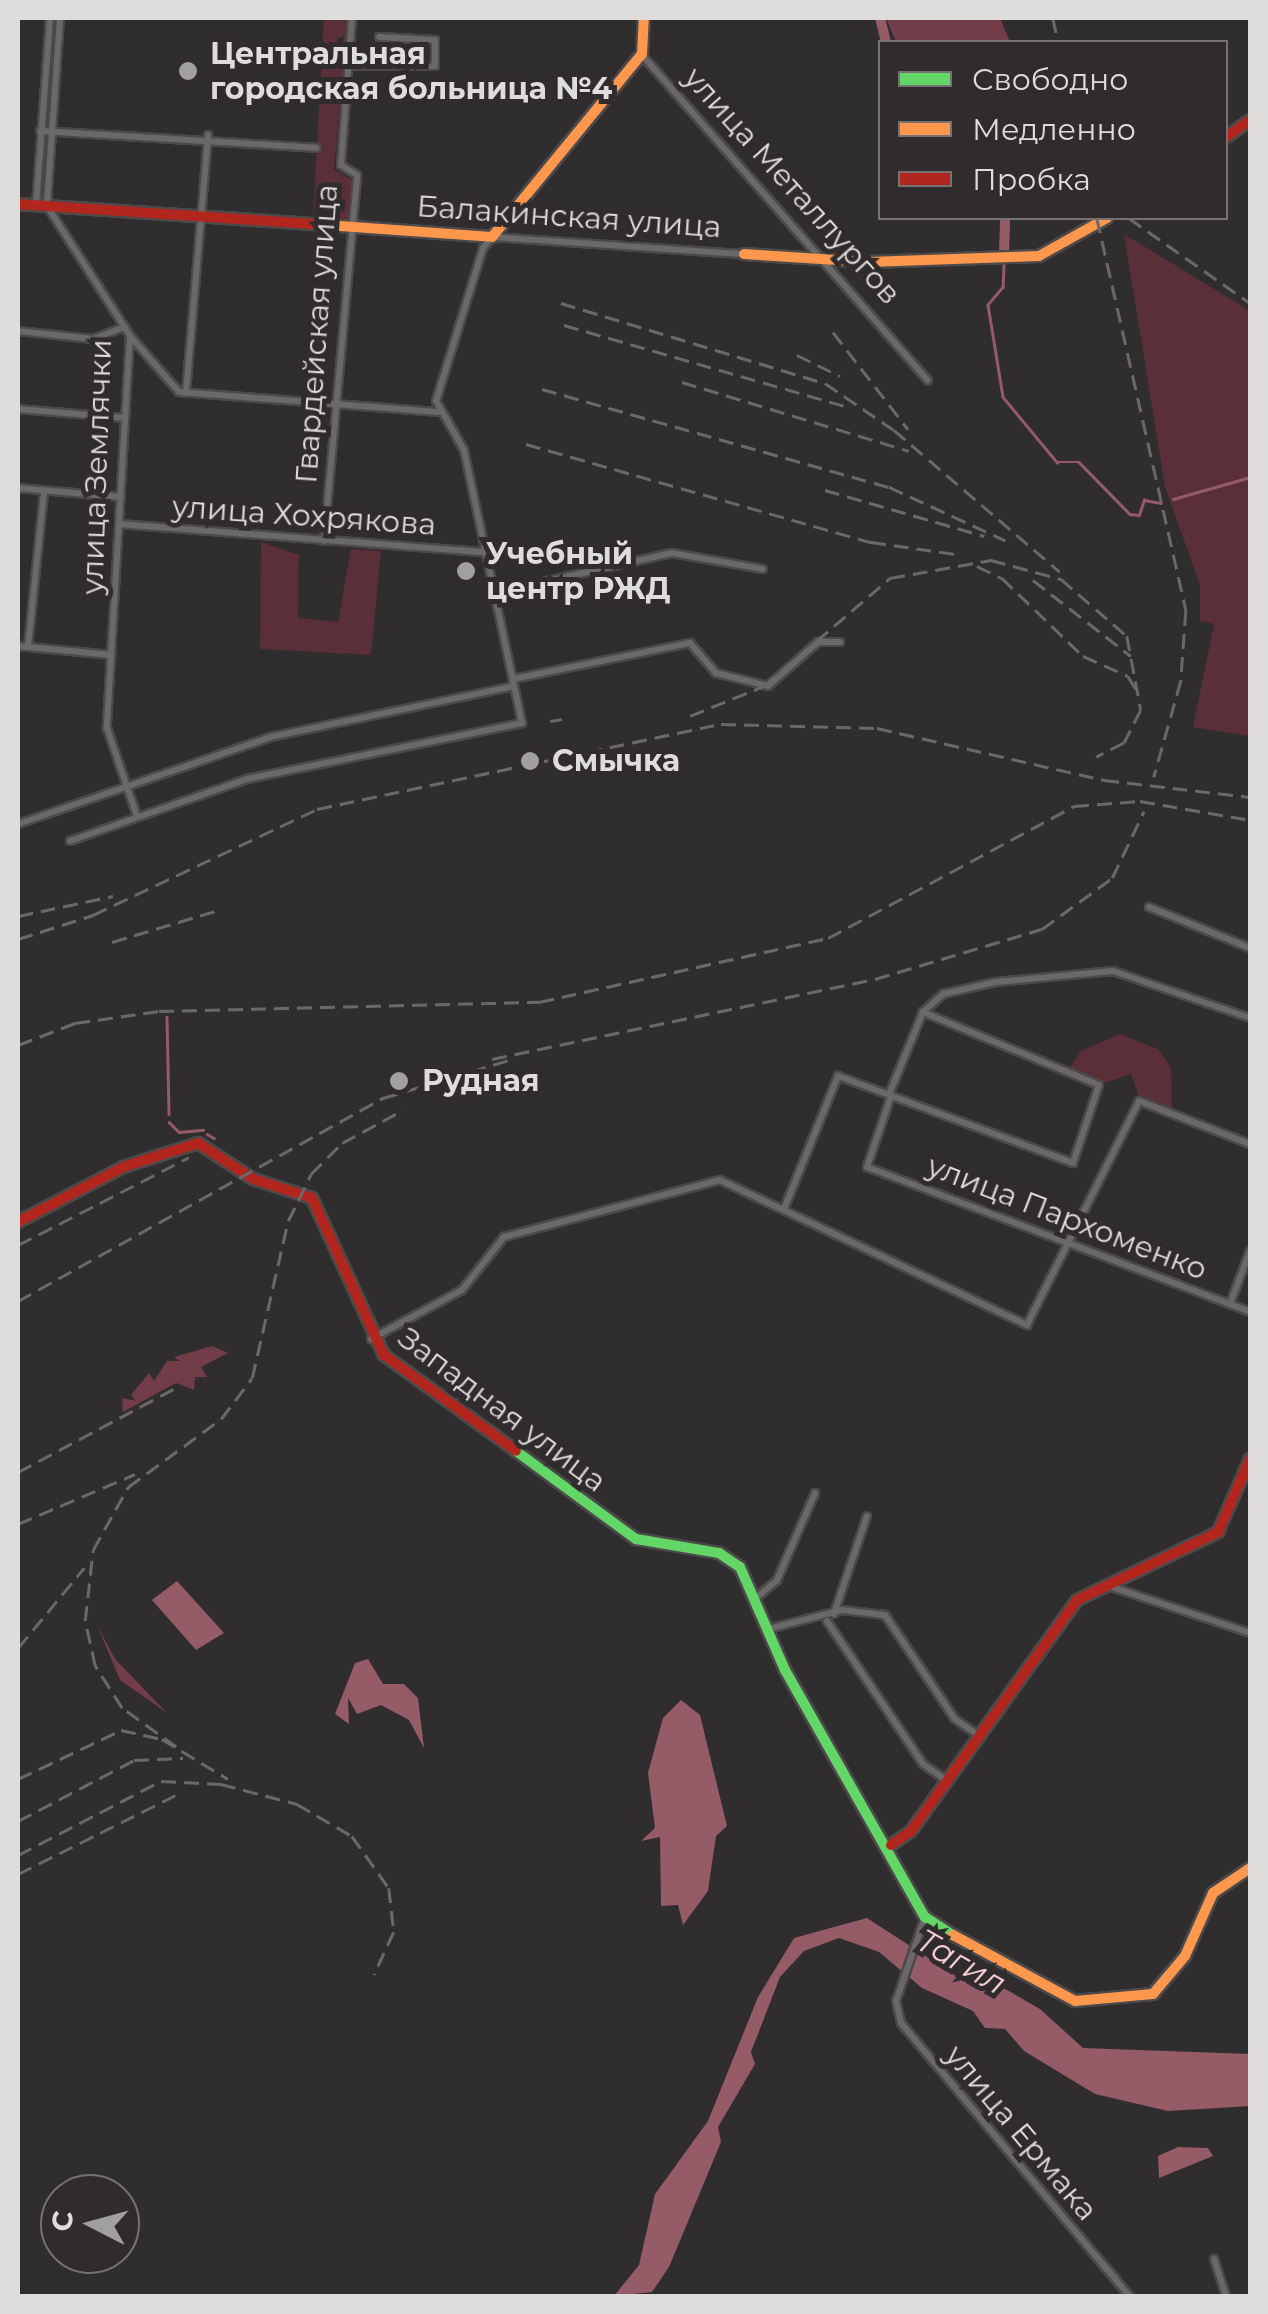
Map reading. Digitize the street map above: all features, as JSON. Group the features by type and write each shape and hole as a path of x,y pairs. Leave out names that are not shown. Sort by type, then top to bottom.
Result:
{"street":[{"path":"41,206 40,131 50,18"},
{"path":"41,206 60,18"},
{"name":"Гвардейская улица","path":"324,541 357,174 341,165 352,18"},
{"path":"438,412 492,237 642,54 644,18"},
{"path":"348,66 373,61 435,66 435,40 379,37"},
{"name":"улица Металлургов","path":"642,54 832,261 928,380"},
{"path":"1228,136 1250,120"},
{"path":"40,131 207,138 316,148"},
{"path":"186,393 207,138"},
{"name":"Балакинская улица","path":"18,204 832,261 1046,255 1104,220"},
{"name":"улица Землячки","path":"41,206 130,336 108,733 137,816"},
{"path":"18,332 88,339 125,327"},
{"path":"130,336 165,384 186,393 438,412"},
{"path":"18,409 124,418"},
{"path":"70,842 254,778 522,723 464,450 438,412"},
{"path":"18,488 120,497"},
{"path":"28,647 44,491"},
{"name":"улица Хохрякова","path":"119,524 485,552"},
{"path":"494,593 663,554 763,569"},
{"path":"18,824 128,790 286,733 513,682 690,643 716,673 768,686 818,642 840,642"},
{"path":"18,646 112,654"},
{"path":"1150,908 1250,948"},
{"path":"891,1094 923,1012 939,996 980,985 1108,970 1250,1018"},
{"path":"784,1209 838,1076 1072,1163 1098,1085 923,1012"},
{"name":"улица Пархоменко","path":"891,1094 867,1167 1250,1312"},
{"path":"371,1339 462,1290 504,1238 720,1180 1027,1325 1139,1101 1250,1144"},
{"name":"Западная улица","path":"18,1222 124,1167 209,1144 253,1179 316,1202 371,1339 624,1532 727,1556 757,1597 805,1708 890,1845 925,1917"},
{"path":"1230,1304 1250,1251"},
{"path":"890,1845 948,1781 1077,1600 1102,1584 1218,1532 1250,1459"},
{"path":"757,1597 777,1580 815,1493"},
{"path":"831,1618 866,1516"},
{"path":"1102,1584 1250,1633"},
{"path":"768,1629 831,1618 885,1615 955,1719 978,1736"},
{"path":"831,1618 922,1764 948,1781"},
{"path":"925,1917 1020,1978 1076,2002 1149,1995 1185,1956 1213,1892 1250,1868"},
{"name":"улица Ермака","path":"925,1917 899,1991 908,2036 1129,2296"},
{"path":"1214,2258 1226,2296"}],"shaded area":[{"path":"324,18 348,18 334,169 353,181 348,220 313,219"},
{"path":"886,18 1000,18 1009,40 895,40"},
{"path":"1124,234 1250,311 1250,736 1193,727 1214,624 1200,621 1200,585 1165,487"},
{"path":"261,542 299,555 298,618 338,622 351,549 381,551 371,655 260,649"},
{"path":"1120,1034 1158,1049 1171,1067 1172,1110 1139,1097 1131,1074 1104,1083 1069,1069 1081,1051"},
{"path":"212,1346 228,1353 201,1367 207,1377 195,1377 194,1390 176,1383 123,1412 122,1398 136,1401 131,1395 149,1373 154,1381 167,1361 180,1361 174,1357"},
{"path":"177,1581 224,1633 196,1650 152,1600"},
{"path":"97,1625 115,1659 167,1713 120,1680"},
{"path":"368,1659 383,1684 404,1684 418,1698 424,1748 409,1720 381,1705 357,1714 348,1698 349,1724 335,1714 355,1663"},
{"path":"681,1700 700,1715 727,1826 716,1836 708,1891 683,1925 678,1905 661,1906 660,1837 641,1841 655,1828 648,1773 663,1718"},
{"path":"867,1918 967,1983 1000,1986 1040,2009 1083,2048 1250,2054 1250,2106 1168,2111 1095,2094 1024,2051 1005,2029 985,2028 973,2011 922,1988 879,1952 839,1938 804,1951 780,1977 751,2052 755,2064 718,2127 721,2142 669,2267 652,2292 614,2296 639,2265 655,2194 708,2121 758,1997 794,1938"},
{"path":"1178,2147 1208,2148 1213,2156 1159,2178 1158,2156"}],"waterway":[{"path":"880,18 886,40"},
{"path":"1004,252 1005,220"},
{"path":"1004,264 1003,287 988,305 1003,397 1057,462 1079,462 1130,514 1139,515 1144,500 1161,503"},
{"path":"1173,499 1250,477"},
{"path":"167,1017 169,1114"},
{"path":"169,1122 179,1132 203,1130"},
{"path":"207,1134 214,1138"}],"railway":[{"path":"1053,18 1058,40"},
{"path":"1097,220 1186,611 1181,681 1154,777"},
{"path":"1132,220 1250,303"},
{"path":"561,303 825,383 894,430 1060,572"},
{"path":"564,325 849,407"},
{"path":"833,332 908,429"},
{"path":"797,355 840,376"},
{"path":"682,382 909,451"},
{"path":"542,389 889,487 1005,540"},
{"path":"526,444 871,542 955,554"},
{"path":"825,490 984,536"},
{"path":"690,716 764,686 890,578 991,560 1061,579 1127,636 1141,710 1124,743 1096,757"},
{"path":"977,566 1002,578 1083,656 1128,676 1140,696"},
{"path":"1033,580 1131,656"},
{"path":"550,721 562,719"},
{"path":"18,939 93,915 317,809 721,724 877,728 1104,780 1250,797"},
{"path":"18,1045 75,1023 159,1011 539,1002 828,938 1074,806 1140,801 1250,820"},
{"path":"492,1059 875,979 1042,929 1112,878 1144,811"},
{"path":"18,916 113,896"},
{"path":"112,942 219,910"},
{"path":"18,1301 383,1098 509,1060"},
{"path":"176,1747 122,1708 95,1666 85,1621 93,1550 128,1487 221,1419 252,1378 288,1221 311,1174 342,1143 403,1110"},
{"path":"18,1245 189,1157"},
{"path":"18,1472 177,1387"},
{"path":"18,1524 135,1474"},
{"path":"18,1648 84,1568"},
{"path":"18,1779 121,1730 162,1739 228,1779"},
{"path":"18,1821 134,1760 183,1758"},
{"path":"18,1855 161,1781 221,1784 297,1804 352,1836 389,1888 394,1932 374,1975"},
{"path":"18,1874 182,1792"}],"traffic: fast":[{"path":"516,1451 636,1539 719,1553 740,1567 785,1670 925,1917 953,1935"}],"traffic: slow":[{"path":"326,225 492,237 642,54 644,18"},
{"path":"744,254 869,262 1039,256 1103,220"},
{"path":"953,1935 1075,2001 1153,1994 1185,1956 1213,1893 1250,1868"}],"traffic: jam":[{"path":"1228,136 1250,120"},
{"path":"18,204 326,225"},
{"path":"18,1222 123,1167 198,1143 253,1179 312,1198 384,1355 516,1451"},
{"path":"891,1845 911,1831 1077,1600 1218,1532 1250,1459"}],"place":[{"name":"Центральная городская больница №4","path":"188,71"},
{"name":"Учебный центр РЖД","path":"466,571"},
{"name":"Смычка","path":"530,761"},
{"name":"Рудная","path":"399,1081"}],"water label":[{"name":"Тагил","path":"961,1962"}]}
